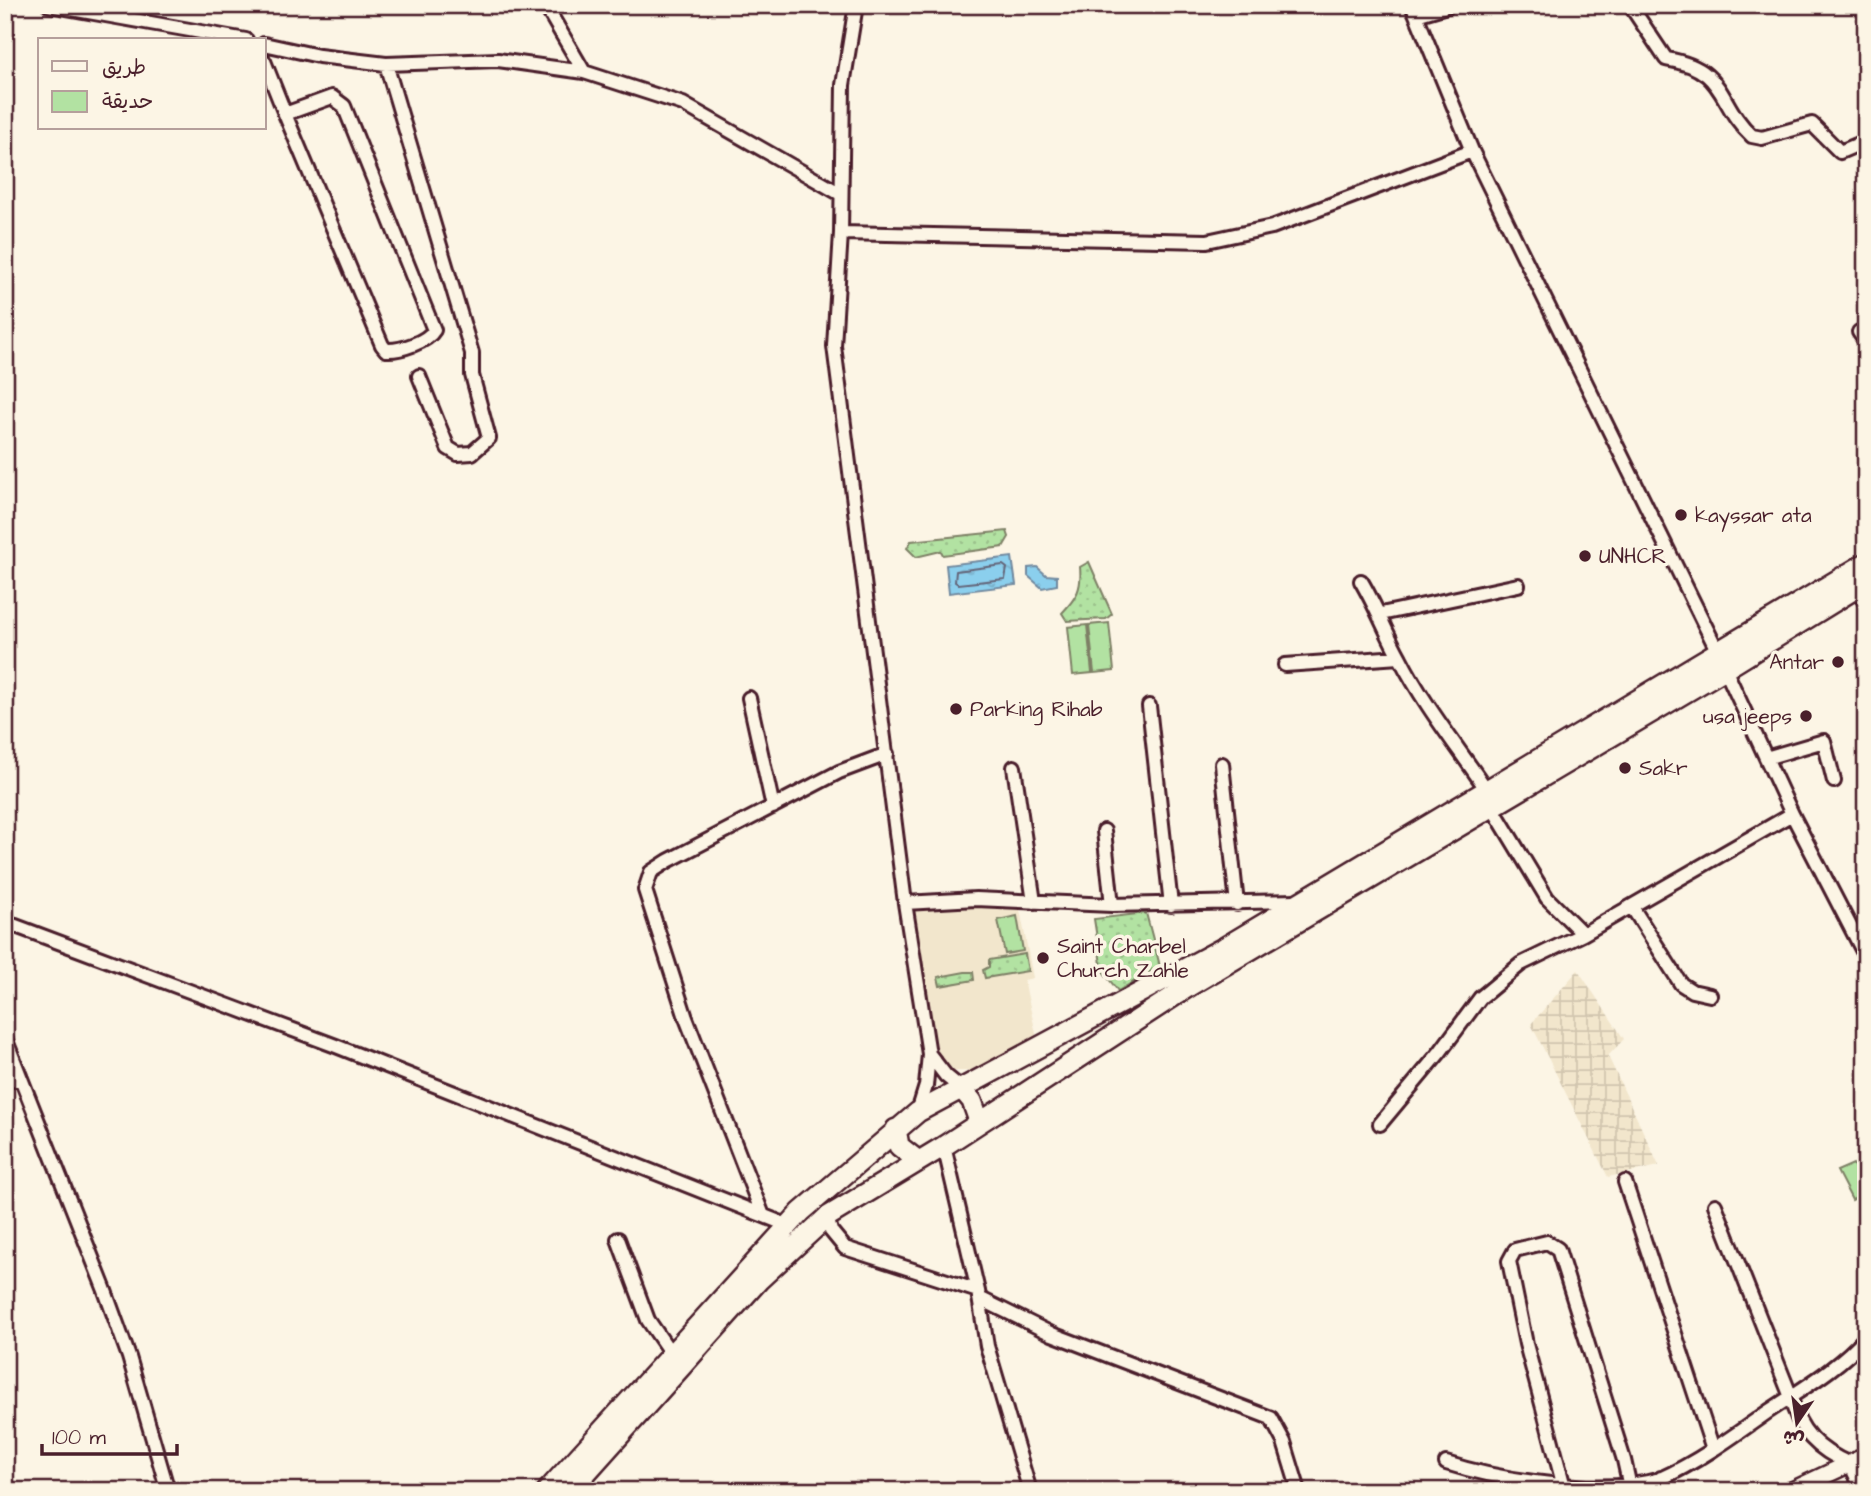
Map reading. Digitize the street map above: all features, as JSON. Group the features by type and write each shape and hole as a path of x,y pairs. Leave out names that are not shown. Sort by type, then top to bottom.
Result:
{"highway":[{"path":"570,1491 759,1280 827,1217 916,1160 944,1146 1191,985 1489,798 1722,660 1866,563"},
{"path":"1722,660 1863,591"},
{"path":"547,1491 670,1352 788,1225 918,1112 1191,967 1301,901 1489,798"},
{"path":"962,1089 972,1101 979,1121"},
{"path":"897,1129 899,1146 916,1160"}],"main road":[{"path":"1791,1491 1866,1456"}],"street":[{"path":"49,5 235,38"},
{"path":"545,5 584,72"},
{"path":"856,5 843,85 839,193 841,233 834,346 905,903 929,1054 926,1086 918,1112"},
{"path":"1450,5 1414,10 1472,151 1509,220 1722,660 1791,814 1866,957"},
{"path":"1630,5 1666,60 1688,63 1714,81 1752,136 1762,138 1812,124 1840,152 1866,141"},
{"path":"266,44 319,56 386,64 498,60 584,72 683,104 839,193"},
{"path":"386,64 472,353 472,375 489,433 486,442 478,450 464,454 448,448 419,376"},
{"path":"266,66 285,114 382,345 386,350 396,350 429,337 434,330 344,106 332,97 285,114"},
{"path":"841,233 1207,241 1272,227 1472,151"},
{"path":"1361,581 1381,614 1399,657 1489,798 1547,898 1583,934"},
{"path":"1381,614 1518,585"},
{"path":"1285,665 1399,657"},
{"path":"749,698 773,807"},
{"path":"1149,706 1171,905"},
{"path":"1766,758 1824,741 1834,781"},
{"path":"762,1213 686,1018 645,890 651,872 719,833 839,772 887,754"},
{"path":"1222,764 1237,904"},
{"path":"1014,766 1034,902"},
{"path":"1380,1124 1440,1052 1480,998 1521,964 1632,907 1791,814"},
{"path":"1104,831 1112,905"},
{"path":"905,903 976,899 1112,905 1301,901"},
{"path":"1632,907 1681,984 1692,991 1710,995"},
{"path":"5,922 336,1045 788,1225"},
{"path":"5,1038 57,1163 125,1345 168,1491"},
{"path":"929,1054 946,1076 962,1089"},
{"path":"5,1080 21,1080"},
{"path":"944,1146 979,1294 987,1346 1030,1491"},
{"path":"1625,1182 1713,1449"},
{"path":"1715,1205 1791,1397 1795,1418 1802,1429 1829,1455 1850,1464 1863,1491"},
{"path":"827,1217 831,1231 845,1248 979,1294 1052,1334 1271,1418 1284,1442 1298,1491"},
{"path":"618,1239 648,1320 670,1352"},
{"path":"1564,1487 1526,1344 1509,1261 1515,1250 1547,1242 1558,1249 1630,1487"},
{"path":"1446,1463 1532,1485 1630,1487 1661,1478 1713,1449 1791,1397 1853,1352 1866,1336"},
{"path":"1661,1478 1668,1491"}],"shaded area":[{"path":"972,902 1019,904 1033,978 1024,980 1037,1038 969,1071 954,1071 935,1053 913,909"},
{"path":"1578,970 1624,1039 1608,1056 1659,1166 1608,1177 1531,1024"}],"green space":[{"path":"1007,531 1009,537 1003,547 943,555 941,551 916,557 907,548 911,541"},
{"path":"1089,562 1112,614 1106,619 1067,621 1062,613 1077,592 1080,567"},
{"path":"1109,623 1114,671 1094,673 1089,625"},
{"path":"1087,625 1092,673 1073,675 1068,627"},
{"path":"1146,913 1160,966 1118,991 1102,970 1094,919"},
{"path":"1017,916 1023,951 1005,954 998,920"},
{"path":"1025,954 1028,971 985,978 983,970 989,967 989,960"},
{"path":"973,972 974,980 940,986 938,977"},
{"path":"1853,1164 1866,1192 1852,1200 1837,1171"}],"water":[{"path":"1012,557 1016,585 949,593 946,565"},
{"path":"1037,567 1046,575 1057,576 1057,585 1042,588 1028,576 1028,568"}],"place":[{"name":"kayssar ata","path":"1681,515"},
{"name":"UNHCR","path":"1585,556"},
{"name":"Antar","path":"1838,662"},
{"name":"Parking Rihab","path":"956,709"},
{"name":"usa jeeps","path":"1806,716"},
{"name":"Sakr","path":"1625,768"},
{"name":"Saint Charbel Church Zahle","path":"1043,958"}]}
